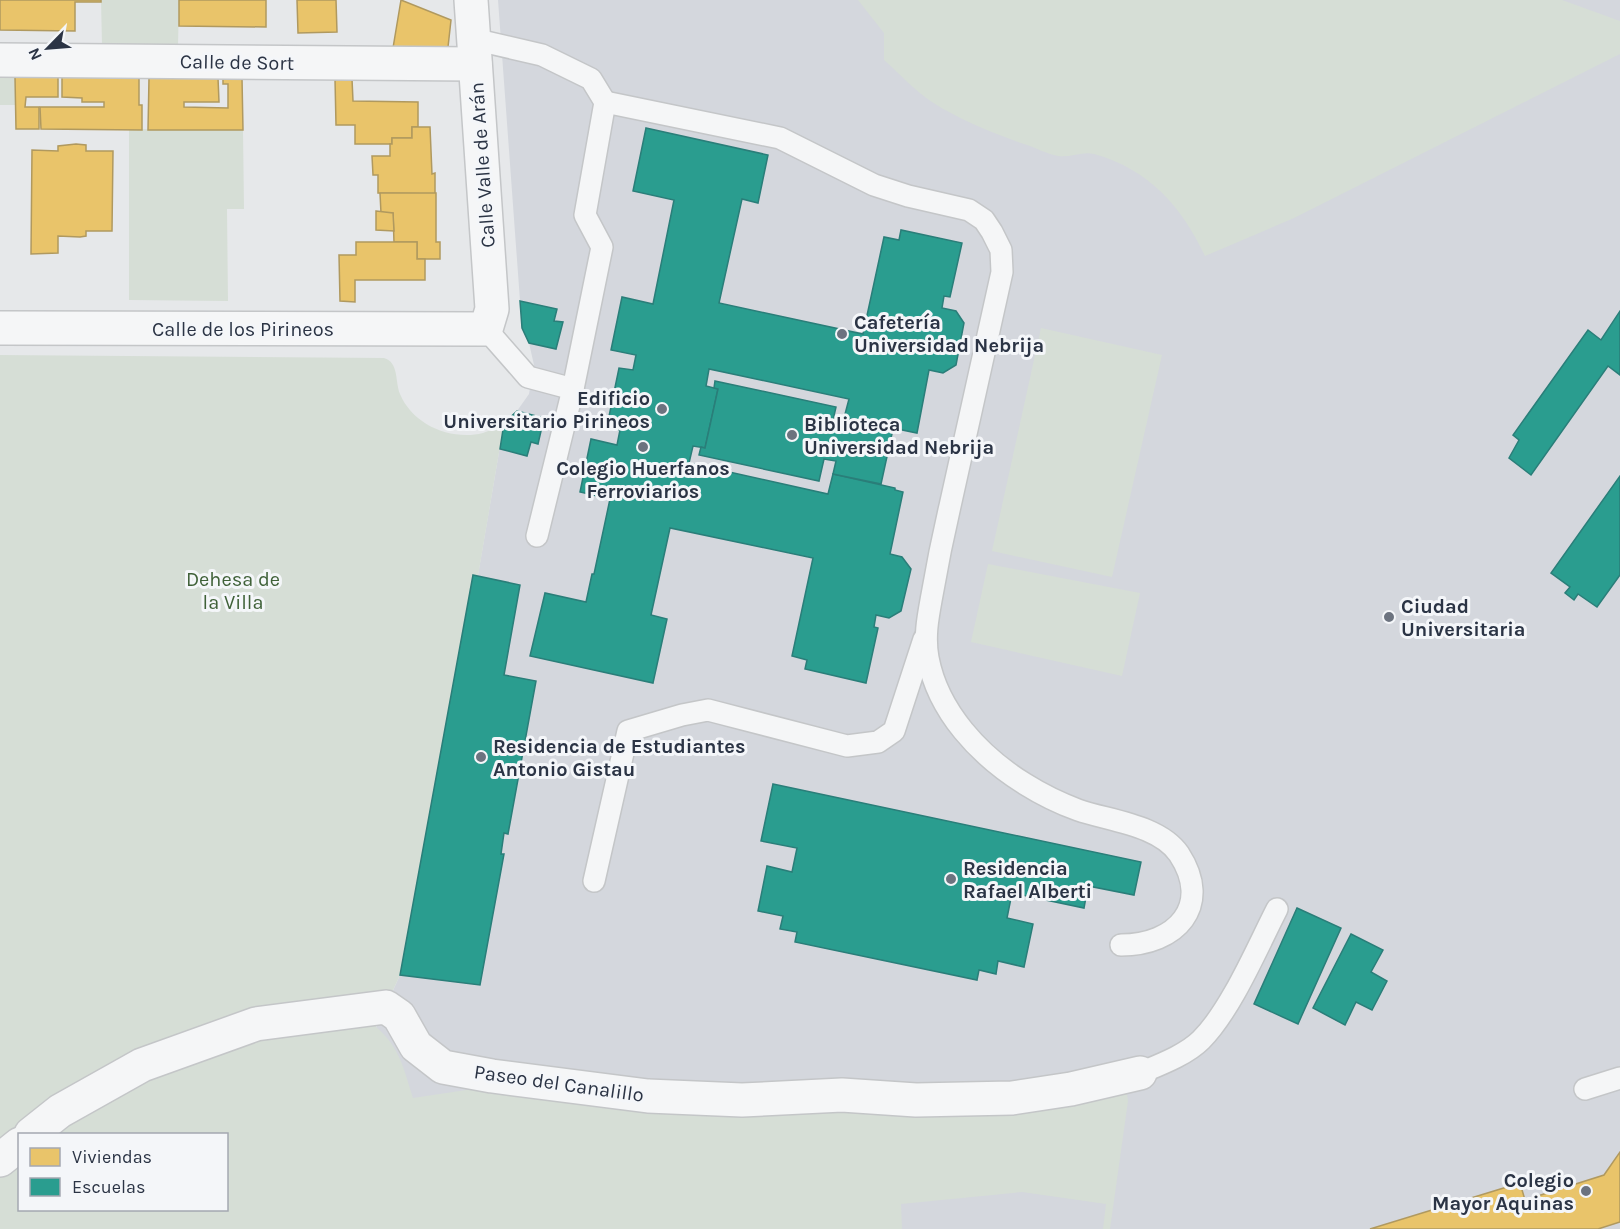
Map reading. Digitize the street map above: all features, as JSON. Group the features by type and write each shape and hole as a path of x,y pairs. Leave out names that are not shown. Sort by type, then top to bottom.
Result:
{"street":[{"name":"Calle Valle de Arán","path":"471,0 492,309 486,329"},
{"name":"Calle de Sort","path":"0,60 474,52"},
{"name":"Calle de los Pirineos","path":"0,328 486,329"},
{"name":"Paseo del Canalillo","path":"32,1133 60,1111 142,1065 256,1024 386,1007 399,1016 416,1046 443,1067 492,1076 648,1096 742,1100 842,1095 916,1100 1012,1098 1071,1089 1140,1073"},
{"path":"0,1160 18,1146"}],"lane":[{"path":"474,52 542,55 591,79 605,102 585,215 602,247 573,389 537,536"},
{"path":"594,881 628,731 708,710 847,746 878,742 894,731 925,637 938,560 1002,272 1001,250 992,232 984,220 969,210 908,196 874,185 780,138 605,102"},
{"path":"486,329 528,376 573,389"},
{"path":"925,637 928,660 945,704 959,725 997,766 1052,799 1078,810 1158,834 1178,852 1188,870 1192,886 1185,918 1177,928 1160,939 1140,945 1121,945"},
{"path":"1140,1073 1172,1059 1200,1041 1227,1005 1277,909"},
{"path":"1586,1089 1620,1078"}],"shaded area":[{"path":"498,0 1620,0 1620,1229 0,1229 19,1211 228,1211 227,1133 376,1028 400,975 473,575 478,575 504,423 517,411 529,394 534,365 529,343 522,328"}],"green space":[{"path":"101,0 179,0 178,46 102,45"},
{"path":"858,0 1562,0 1620,21 1620,54 1294,218 1205,256 1196,238 1174,206 1162,192 1131,169 1094,154 1058,156 1049,154 976,126 926,98 884,60 884,33"},
{"path":"0,77 15,77 15,105 0,105"},
{"path":"129,129 243,130 244,209 227,209 228,301 129,300"},
{"path":"1041,328 1162,355 1112,577 992,551"},
{"name":"Dehesa de la Villa","path":"0,355 384,358 389,360 394,368 400,394 406,405 414,414 434,428 458,435 471,435 486,432 504,423 478,576 473,575 400,975 376,1027 396,1051 413,1098 473,1089 1126,1087 1128,1101 1110,1229 1103,1229 1106,1204 1022,1192 901,1204 902,1229 0,1229"},
{"path":"988,564 1140,593 1122,676 971,642"}],"building: Viviendas":[{"path":"0,0 101,0 101,2 75,2 75,31 0,30"},
{"path":"179,0 266,0 266,27 179,26"},
{"path":"297,0 336,0 337,32 298,33"},
{"path":"401,0 451,20 448,47 445,49 393,48"},
{"path":"15,77 58,77 58,97 26,97 25,107 39,107 39,129 16,129"},
{"path":"62,77 139,78 142,130 41,129 40,107 104,107 104,102 82,102 82,98 62,97"},
{"path":"149,78 218,78 219,102 184,102 184,107 228,108 228,84 223,84 223,79 242,78 243,130 148,130"},
{"path":"335,79 352,79 353,101 418,102 418,127 412,127 412,138 392,138 392,144 355,144 355,125 336,125"},
{"path":"412,127 430,127 435,194 378,193 378,175 373,175 372,156 390,156 392,138 412,138"},
{"path":"86,145 86,151 113,151 112,231 86,231 86,236 80,237 58,236 58,253 31,254 32,150 58,151 58,146"},
{"path":"380,193 436,193 436,242 440,242 440,259 417,259 417,242 394,242 393,213 381,213"},
{"path":"376,211 393,213 394,231 376,230"},
{"path":"356,242 417,242 417,259 425,259 425,280 355,280 355,302 340,301 339,255 356,255"},
{"name":"Colegio Mayor Aquinas","path":"1620,1152 1620,1222 1598,1229 1370,1229 1520,1183 1525,1200 1604,1175"}],"building: Escuelas":[{"name":"Edificio Universitario Pirineos","path":"646,128 768,155 758,203 742,199 719,303 863,334 884,237 899,240 901,230 962,243 950,297 944,296 942,308 956,311 964,323 956,365 943,373 929,370 917,433 844,418 849,399 709,369 706,386 718,389 705,448 693,446 689,463 828,494 833,474 895,488 903,492 890,554 902,557 911,569 901,611 889,618 876,615 874,627 878,628 866,683 805,669 807,660 792,656 813,558 670,528 651,615 667,619 653,683 530,656 545,593 586,602 592,574 594,574 610,499 580,492 591,439 617,445 620,430 607,426 619,368 633,370 636,355 611,350 622,297 653,304 674,200 633,191"},
{"path":"520,301 557,309 554,321 563,322 556,349 529,343 522,328"},
{"path":"1620,311 1620,375 1608,366 1531,475 1509,458 1519,440 1513,435 1588,330 1601,340"},
{"path":"715,381 836,407 831,429 843,431 846,418 893,429 881,484 833,474 836,461 824,459 819,481 699,455 701,447 705,448 718,389 714,388"},
{"path":"517,411 544,418 538,444 531,442 527,456 500,449 504,423"},
{"path":"1620,476 1620,575 1597,607 1578,594 1574,600 1565,593 1570,587 1551,573"},
{"name":"Residencia de Estudiantes Antonio Gistau","path":"473,575 520,585 504,675 536,681 508,834 504,833 501,854 504,854 480,985 400,975"},
{"name":"Residencia Rafael Alberti","path":"773,784 1141,862 1134,895 1088,886 1084,908 1012,893 1007,918 1033,924 1024,967 998,961 996,974 979,970 977,980 795,942 797,932 780,929 783,916 758,911 767,866 792,872 797,848 761,841"},
{"path":"1297,908 1341,928 1298,1024 1254,1004"},
{"path":"1351,934 1383,950 1371,972 1387,981 1372,1010 1356,1002 1345,1025 1313,1008"}],"place":[{"name":"Cafetería Universidad Nebrija","path":"842,334"},
{"name":"Edificio Universitario Pirineos","path":"662,409"},
{"name":"Biblioteca Universidad Nebrija","path":"792,435"},
{"name":"Colegio Huerfanos Ferroviarios","path":"643,447"},
{"name":"Ciudad Universitaria","path":"1389,617"},
{"name":"Residencia de Estudiantes Antonio Gistau","path":"481,757"},
{"name":"Residencia Rafael Alberti","path":"951,879"},
{"name":"Colegio Mayor Aquinas","path":"1586,1191"}]}
